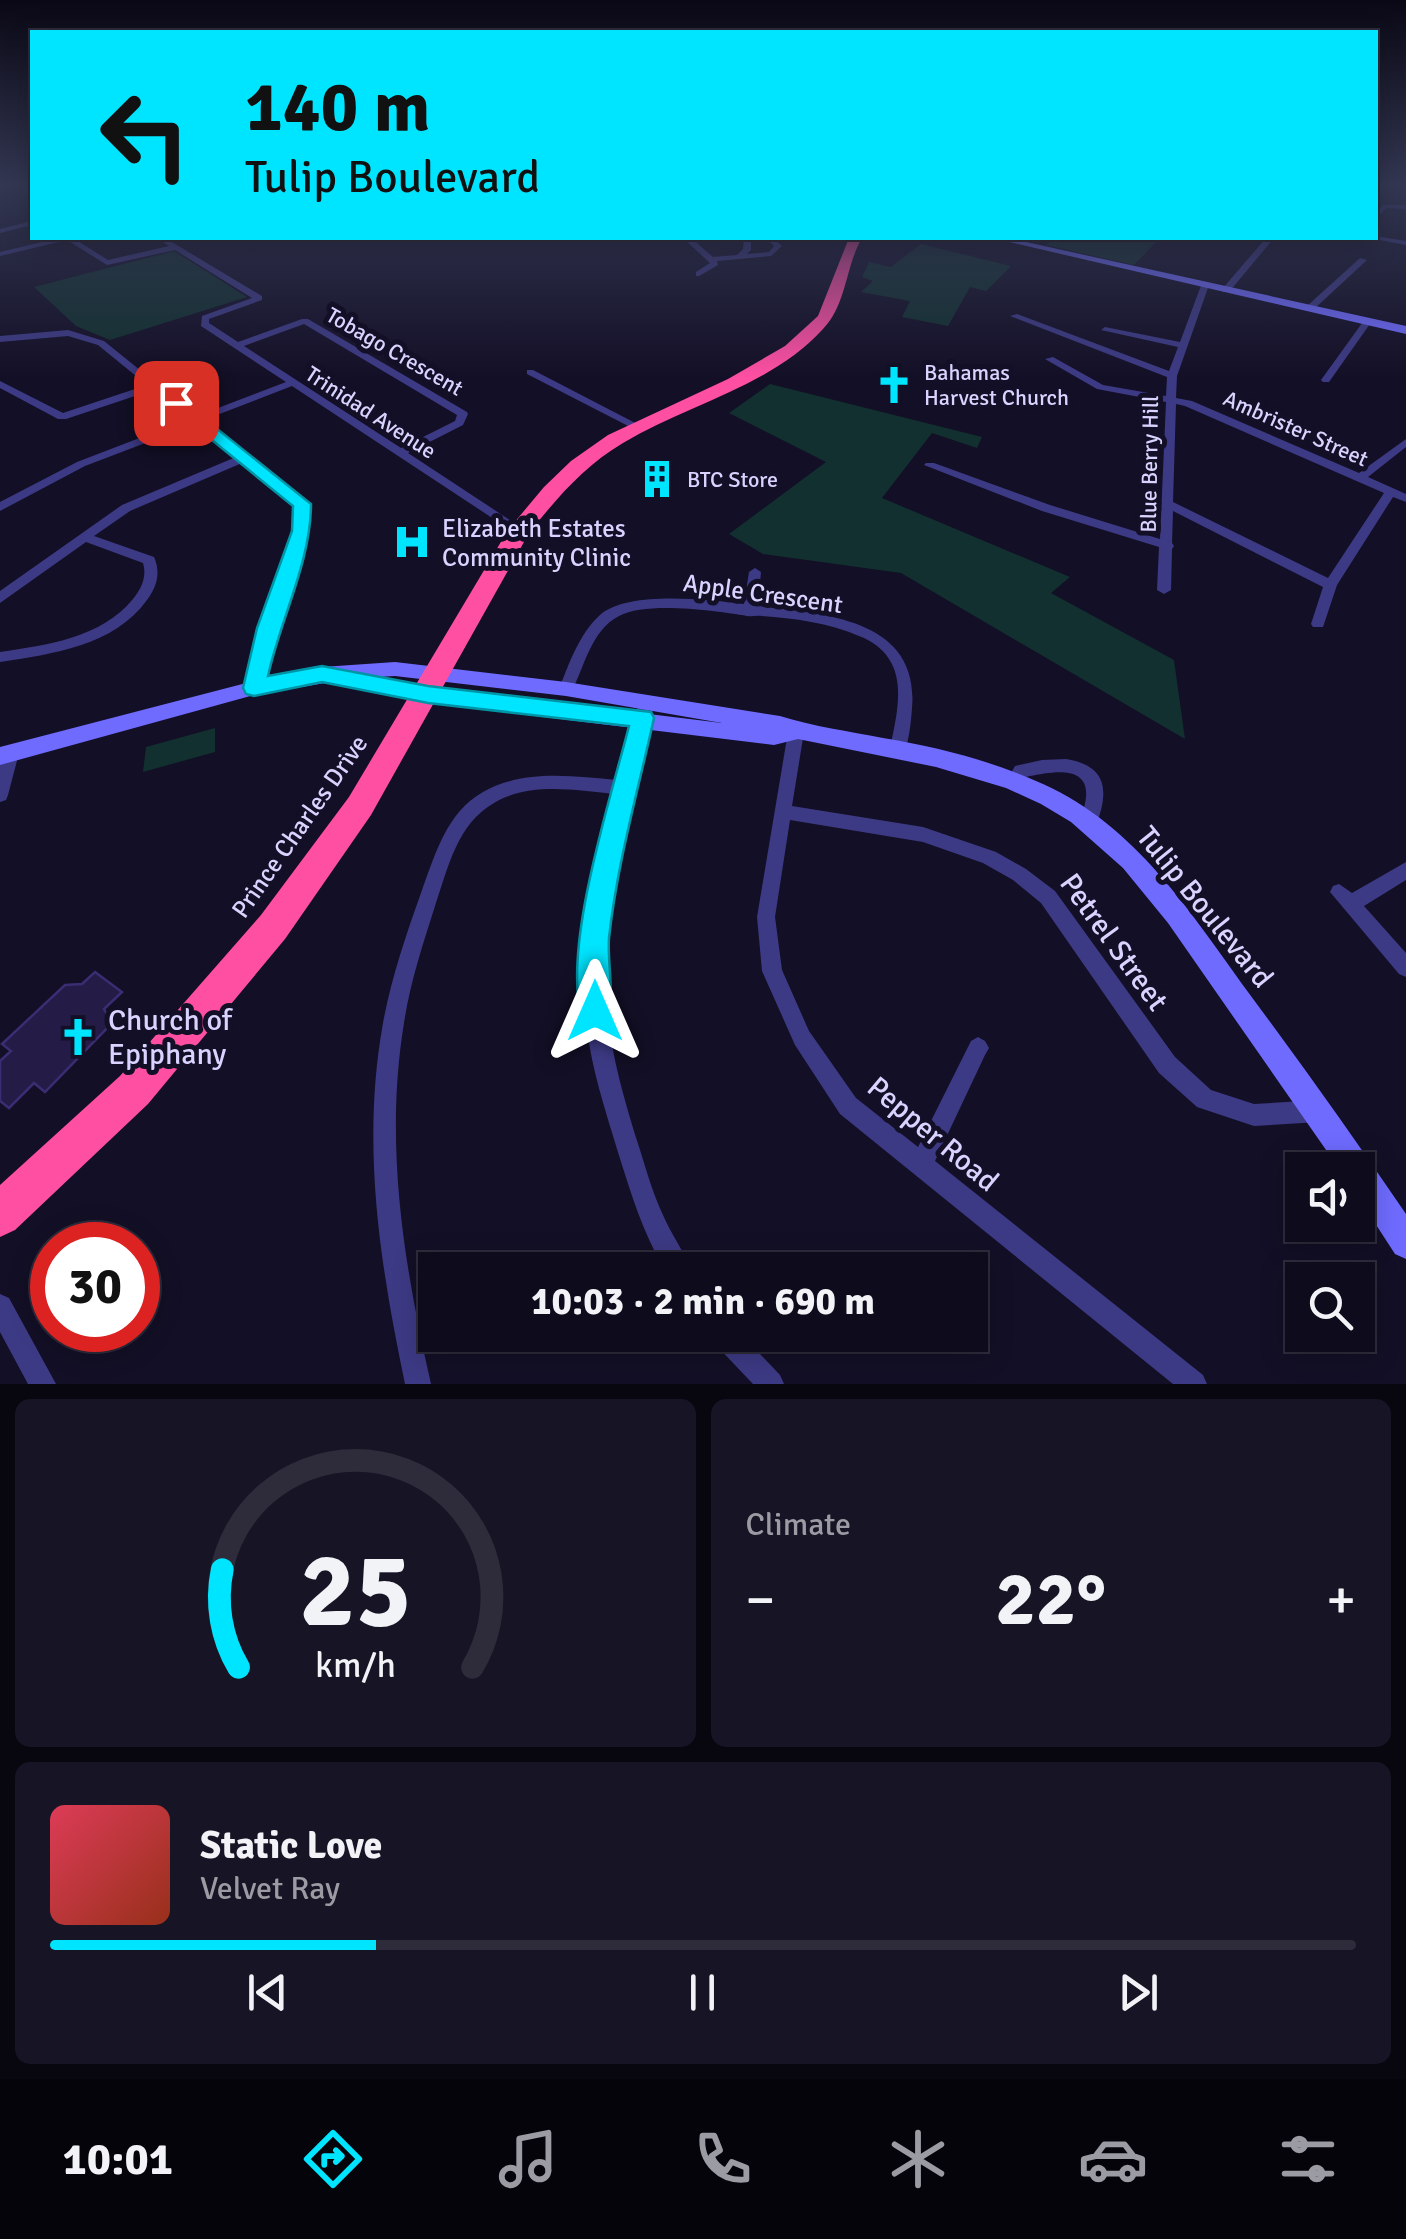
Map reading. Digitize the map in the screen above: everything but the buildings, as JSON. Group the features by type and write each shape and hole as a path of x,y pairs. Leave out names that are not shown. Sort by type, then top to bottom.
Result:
{"highway":[{"name":"Prince Charles Drive","path":"0,1216 134,1090 216,998 360,806 519,530 574,468 638,427 776,359 806,338 830,312 851,249"},
{"name":"Prince Charles Drive","path":"842,274 859,249"}],"street":[{"path":"86,249 108,262 169,249"},
{"name":"Trinidad Avenue","path":"179,249 259,298 205,318 204,324 289,384 519,530"},
{"path":"700,249 714,260 777,249"},
{"path":"740,256 747,249"},
{"path":"1043,249 1406,330"},
{"path":"1226,290 1261,249"},
{"path":"698,274 714,266 714,260"},
{"path":"1310,308 1363,260"},
{"name":"Blue Berry Hill","path":"1164,590 1172,376 1205,285"},
{"path":"1014,316 1172,376"},
{"name":"Tobago Crescent","path":"235,346 304,320 464,414 459,423 399,453"},
{"path":"1326,380 1368,321"},
{"path":"1105,330 1181,345"},
{"path":"0,339 51,333 82,335 102,343 287,488 302,504 304,516 254,688"},
{"name":"Ambrister Street","path":"1050,358 1100,387 1170,399 1406,498"},
{"path":"530,372 638,427"},
{"path":"0,384 62,417 155,386"},
{"path":"1,505 81,464 289,384"},
{"path":"1360,478 1406,442"},
{"path":"0,598 84,536 150,496 246,457"},
{"path":"930,465 1046,508 1168,546"},
{"path":"1318,624 1330,585 1392,492"},
{"path":"1170,506 1330,585"},
{"path":"0,657 96,633 138,608 153,573 148,560 84,536"},
{"path":"750,612 756,572"},
{"name":"Apple Crescent","path":"566,689 598,626 617,610 655,602 844,625 885,644 905,676 898,749"},
{"path":"0,795 6,755 254,688 322,674 433,684"},
{"name":"Tulip Boulevard","path":"433,684 566,689 774,737 796,732 898,749 1014,782 1089,823 1118,847 1168,903 1319,1111 1406,1243"},
{"name":"Tulip Boulevard","path":"433,684 645,710"},
{"path":"645,710 594,942 595,1011 608,1081 656,1236 667,1252"},
{"name":"Pepper Road","path":"796,732 766,917 772,972 802,1038 848,1106 1194,1384"},
{"path":"1014,782 1021,771 1045,765 1083,770 1093,779 1095,792 1089,823"},
{"path":"418,1384 392,1273 381,1156 385,1073 412,941 454,831 473,808 502,791 529,783 626,788"},
{"name":"Petrel Street","path":"784,812 945,838 988,856 1029,879 1048,897 1167,1065 1205,1099 1254,1115 1319,1111"},
{"path":"1406,870 1344,898 1406,967"},
{"path":"921,1165 978,1048"},
{"path":"0,1307 44,1384"},
{"path":"740,1352 771,1384"}],"green space":[{"path":"915,249 940,249 1011,266 986,291 970,287 948,326 902,317 910,301 861,292 873,281 862,277 869,262 891,267"},
{"path":"1062,249 1150,249 1134,265"},
{"path":"174,251 247,297 110,340 76,326 34,287"},
{"path":"770,384 982,437 977,448 932,433 882,498 1070,577 1051,593 1174,660 1185,739 901,573 763,554 729,534 826,462 729,413"},
{"path":"215,728 215,752 143,772 146,747"}],"place":[{"name":"Bahamas Harvest Church","path":"894,385"},
{"name":"BTC Store","path":"657,479"},
{"name":"Elizabeth Estates Community Clinic","path":"412,542"},
{"name":"Church of Epiphany","path":"78,1037"}],"route":[{"path":"176,403 287,488 302,504 302,531 268,628 254,688 322,674 428,694 642,718 603,884 594,942 595,1011"}]}
